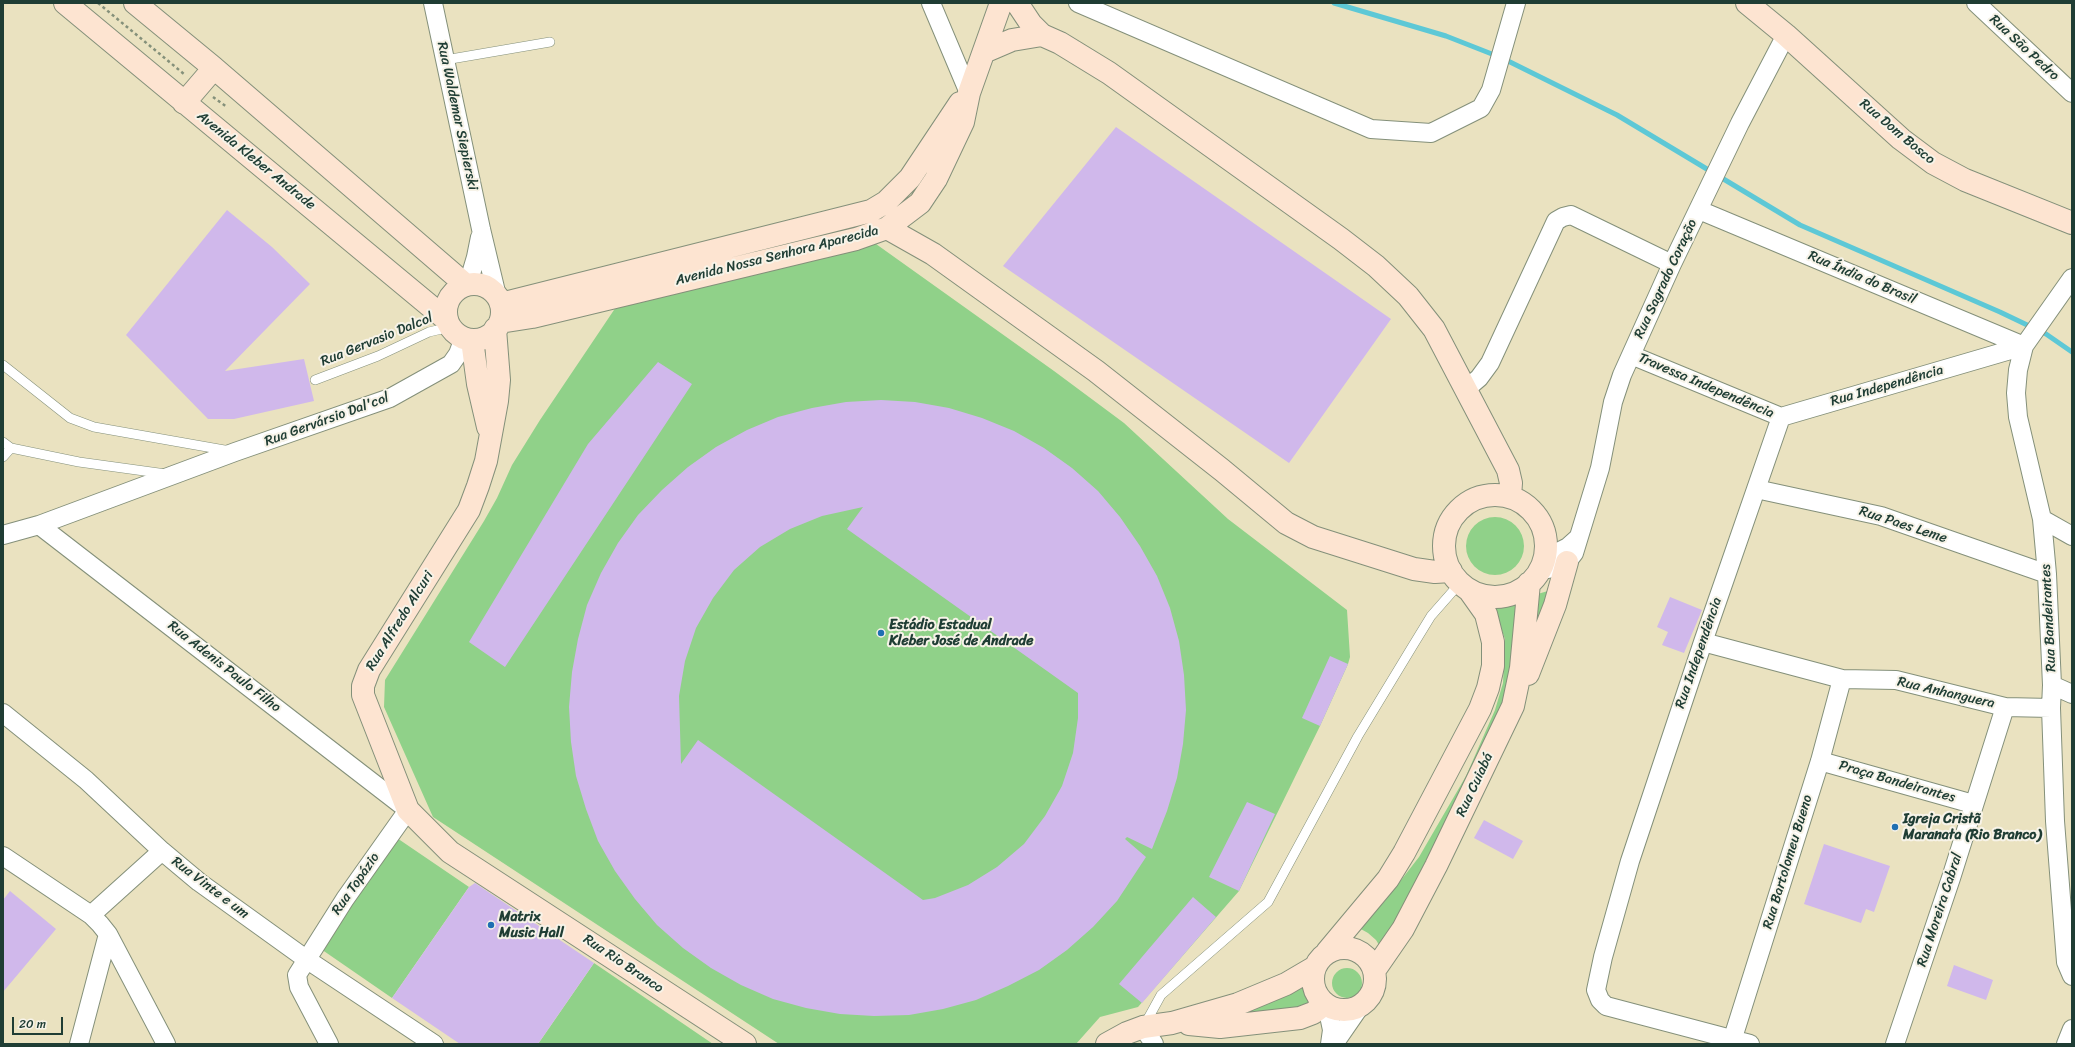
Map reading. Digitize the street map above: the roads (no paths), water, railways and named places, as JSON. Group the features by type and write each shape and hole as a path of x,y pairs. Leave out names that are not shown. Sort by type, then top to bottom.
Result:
{"street":[{"name":"Avenida Kleber Andrade","path":"65,3 184,103 408,286 458,331"},
{"path":"135,3 214,68 467,285"},
{"name":"Rua Waldemar Siepierski","path":"433,3 498,313"},
{"path":"931,3 969,93"},
{"path":"969,93 1001,3"},
{"path":"1017,3 1031,24 1042,35 1066,46 1109,73 1376,266 1408,296 1434,329 1508,470 1511,483 1510,497"},
{"path":"1078,3 1371,129 1431,134 1481,108 1491,90 1516,3"},
{"name":"Rua Dom Bosco","path":"1746,3 1786,35 1901,139 1945,171 2072,223"},
{"name":"Rua São Pedro","path":"1976,3 2072,93"},
{"path":"984,52 1012,40 1042,35"},
{"name":"Rua Sagrado Coração","path":"1567,562 1574,553 1580,536 1600,468 1613,402 1631,355 1672,264 1740,123 1786,35"},
{"path":"184,103 214,68"},
{"name":"Avenida Nossa Senhora Aparecida","path":"498,313 532,317 856,239 887,228 920,203 936,179 963,122 969,93"},
{"name":"Avenida Nossa Senhora Aparecida","path":"498,313 871,211 886,202 910,178 951,114 969,93"},
{"name":"Rua Índia do Brasil","path":"1699,210 2024,346"},
{"path":"1466,389 1480,378 1490,363 1556,221 1571,215 1672,264"},
{"path":"887,228 932,254 1096,371 1222,470 1286,523 1313,537 1414,569 1435,572 1460,581 1484,595 1500,596 1516,592 1537,569 1558,552 1568,548 1580,536"},
{"name":"Rua Waldemar Siepierski","path":"467,285 476,257 481,229"},
{"name":"Rua Bandeirantes","path":"2072,278 2024,346 2018,370 2018,417 2042,519 2047,574 2052,685 2051,708 2055,821 2066,962 2072,976"},
{"path":"467,285 484,286 498,313 489,335 458,331 447,302 451,295 467,285"},
{"name":"Rua Alfredo Alcuri","path":"408,810 363,695 363,686 369,670 378,654 469,510 486,461 499,380 498,313"},
{"name":"Rua Alfredo Alcuri","path":"458,331 478,384 490,436"},
{"name":"Rua Gervársio Dal'col","path":"3,535 39,525 171,475 390,398 451,364 458,354 458,331"},
{"name":"Rua Independência","path":"1750,1044 1732,1041 1606,1006 1600,1000 1596,990 1603,957 1630,861 1703,642 1781,417 2024,346"},
{"name":"Travessa Independência","path":"1631,355 1781,417"},
{"name":"Rua Paes Leme","path":"1756,489 1882,516 2047,574"},
{"path":"1460,581 1445,557 1444,542 1447,527 1455,514 1466,504 1480,497 1495,495 1510,497 1523,503 1534,513 1542,526 1545,539 1537,569"},
{"path":"2042,519 2072,536"},
{"name":"Rua Adenis Paulo Filho","path":"39,525 408,810"},
{"path":"1537,569 1558,567 1567,562"},
{"path":"1513,706 1529,672 1555,605 1567,562"},
{"name":"Rua Cuiabá","path":"1374,971 1403,929 1429,880 1513,706 1521,668 1537,569"},
{"name":"Rua Cuiabá","path":"1321,960 1388,879 1404,854 1480,709 1488,688 1493,666 1494,642 1486,614 1460,581"},
{"name":"Rua Anhanguera","path":"1703,642 1842,679 1896,680 2005,707 2051,708"},
{"name":"Rua Bartolomeu Bueno","path":"1732,1041 1820,761 1842,679"},
{"path":"2052,685 2072,694"},
{"name":"Rua Moreira Cabral","path":"1895,1044 1951,878 1973,804 2005,707"},
{"name":"Rua Vinte e um","path":"3,713 86,780 162,851 199,882 306,958 434,1044"},
{"name":"Praça Bandeirantes","path":"1820,761 1973,804"},
{"name":"Rua Topázio","path":"329,1044 300,987 297,975 306,958 345,899 408,810"},
{"name":"Rua Rio Branco","path":"408,810 450,852 745,1044"},
{"path":"92,915 162,851"},
{"path":"3,856 92,915 108,934 166,1044"},
{"path":"79,1044 108,934"},
{"path":"1107,1044 1127,1033 1149,1035 1172,1022 1238,1004 1286,984 1336,949 1355,950 1364,954 1370,962 1374,971 1375,980 1373,990 1368,999 1361,1005 1334,1044"},
{"path":"1321,960 1312,978 1318,997 1326,1005 1334,1009 1348,1010 1361,1005"},
{"path":"1172,1022 1220,1027 1300,1018 1313,1013 1326,1005"},
{"path":"1326,1005 1332,1030 1330,1044"},
{"path":"2066,1044 2072,1029"}],"lane":[{"path":"445,60 550,42"},
{"name":"Rua Gervasio Dalcol","path":"315,380 378,356 429,332 458,331"},
{"path":"3,365 70,418 94,427 235,452"},
{"path":"3,442 11,448 3,457"},
{"name":"Rua Gervársio Dal'col","path":"11,448 78,462 171,475"},
{"path":"1149,1035 1161,995 1268,902 1358,736 1431,616 1460,581"}],"waterway":[{"path":"1334,3 1446,36 1497,56"},
{"path":"1504,59 1617,115 1800,225 2000,312 2046,334 2072,352"}],"place":[{"name":"Estádio Estadual Kleber José de Andrade","path":"881,633"},
{"name":"Igreja Cristã Maranata (Rio Branco)","path":"1895,827"},
{"name":"Matrix Music Hall","path":"491,925"}]}
